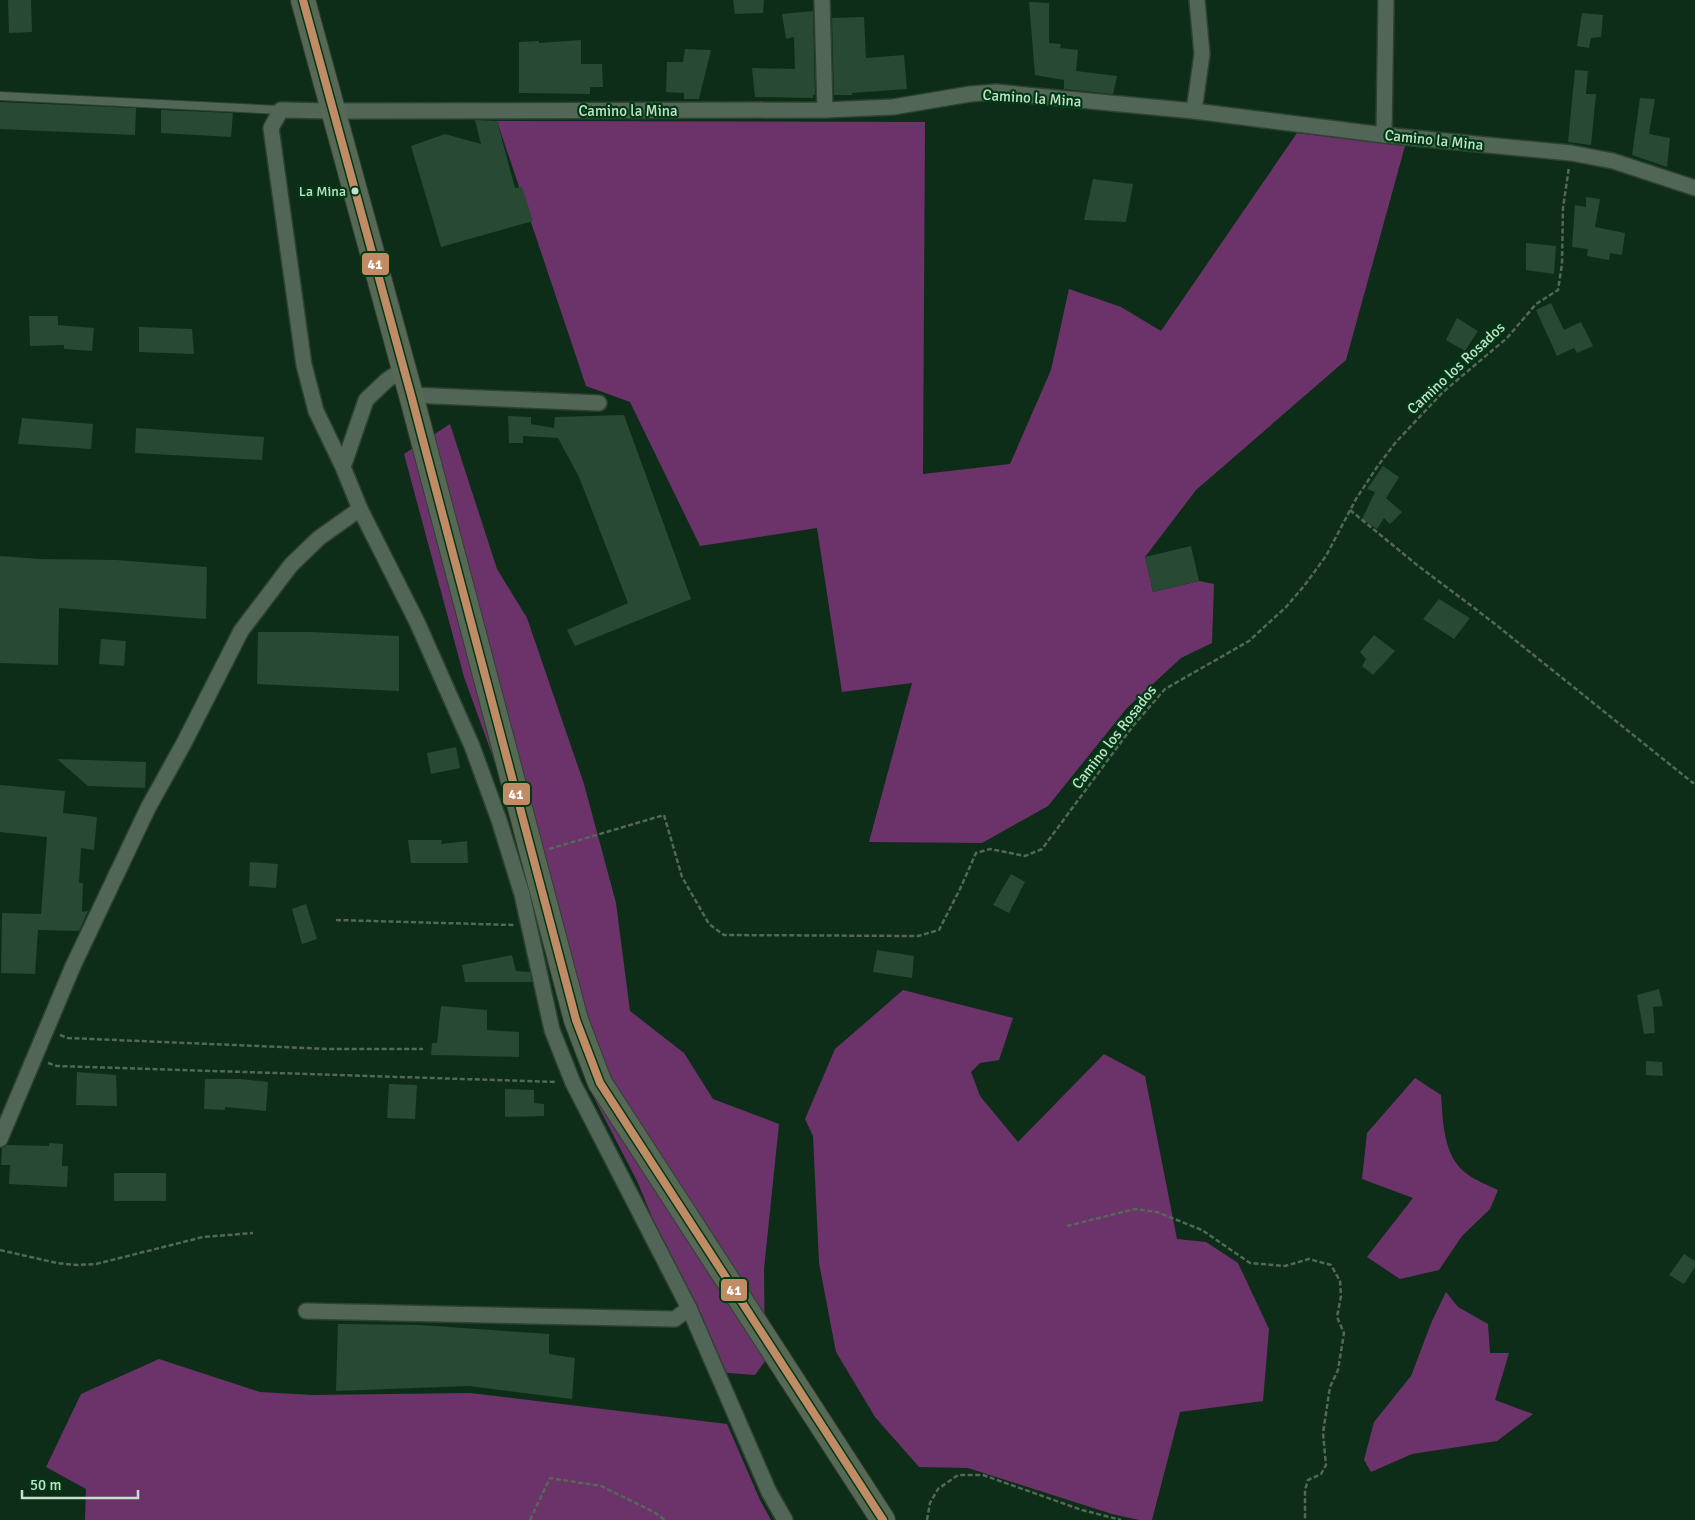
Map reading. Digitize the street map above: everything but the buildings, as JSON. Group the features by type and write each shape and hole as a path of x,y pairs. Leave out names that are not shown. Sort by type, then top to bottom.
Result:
{"main road":[{"path":"302,0 411,395 576,1020 600,1083 883,1520"}],"street":[{"path":"822,0 825,110"},
{"path":"1194,111 1202,54 1197,0"},
{"path":"1384,135 1386,0"},
{"name":"Camino la Mina","path":"282,110 825,110 894,107 970,94 996,92 1194,111 1384,135 1571,153 1613,161 1695,188"},
{"path":"282,110 271,128 304,364 316,411 343,467 360,509 416,622 472,746 499,820 522,894 552,1030 573,1083 689,1308 769,1492 785,1520"},
{"path":"343,467 366,400 388,380 404,369"},
{"path":"411,395 599,403"},
{"path":"0,1139 48,1030 73,966 148,808 184,743 241,631 292,565 319,538 360,509"},
{"path":"306,1311 675,1320 689,1308"}],"lane":[{"path":"0,96 282,110"}],"path":[{"name":"Camino los Rosados","path":"532,854 664,815 682,877 709,924 724,934 918,936 938,930 960,889 976,853 990,849 1025,856 1042,849 1133,726 1165,689 1250,641 1286,607 1326,556 1350,510 1376,467 1396,442 1443,392 1507,338 1536,304 1558,290 1562,264 1563,208 1571,153"},
{"path":"1350,510 1693,782 1695,780"},
{"path":"336,920 529,925"},
{"path":"48,1030 68,1038 329,1049 423,1049"},
{"path":"35,1059 57,1066 573,1083"},
{"path":"1067,1226 1135,1209 1157,1212 1202,1230 1250,1263 1285,1266 1308,1259 1331,1265 1340,1280 1337,1316 1344,1333 1338,1370 1330,1387 1323,1433 1326,1465 1321,1474 1308,1480 1305,1520"},
{"path":"0,1250 57,1263 96,1264 203,1237 253,1233"},
{"path":"927,1520 930,1503 938,1489 958,1475 983,1475 1082,1510 1121,1520"},
{"path":"530,1520 550,1478 601,1486 654,1512 665,1520"}],"shaded area":[{"path":"497,121 925,122 923,474 1010,464 1051,370 1069,289 1121,307 1161,331 1297,133 1405,146 1346,360 1196,490 1145,557 1153,592 1199,581 1214,584 1212,643 1181,658 1127,708 1048,806 982,843 869,842 912,683 842,692 817,528 700,546 630,402 586,386"},
{"path":"450,424 497,569 527,618 584,784 616,903 630,1011 684,1053 713,1099 779,1124 764,1269 765,1361 755,1375 717,1372 637,1181 592,1094 597,1044 464,677 404,454"},
{"path":"903,990 1013,1018 999,1060 980,1063 971,1072 980,1096 1018,1142 1104,1054 1145,1076 1177,1239 1206,1242 1238,1263 1269,1329 1263,1401 1180,1412 1152,1520 1139,1520 1112,1514 968,1468 919,1467 875,1417 836,1352 819,1263 813,1136 805,1119 835,1049"},
{"path":"1415,1078 1441,1095 1446,1138 1453,1158 1459,1167 1474,1179 1498,1190 1490,1209 1462,1236 1439,1270 1400,1279 1367,1257 1413,1198 1362,1179 1367,1133"},
{"path":"1446,1292 1458,1307 1488,1324 1490,1353 1509,1353 1495,1400 1533,1414 1497,1441 1412,1454 1371,1472 1364,1460 1374,1422 1411,1376 1432,1321"},
{"path":"159,1359 260,1392 312,1395 470,1393 727,1424 760,1500 771,1520 85,1520 86,1489 46,1467 81,1394"}],"transit line":[{"name":"41","path":"303,0 411,395 576,1020 600,1083 883,1520"}],"place":[{"name":"La Mina","path":"355,191"}]}
